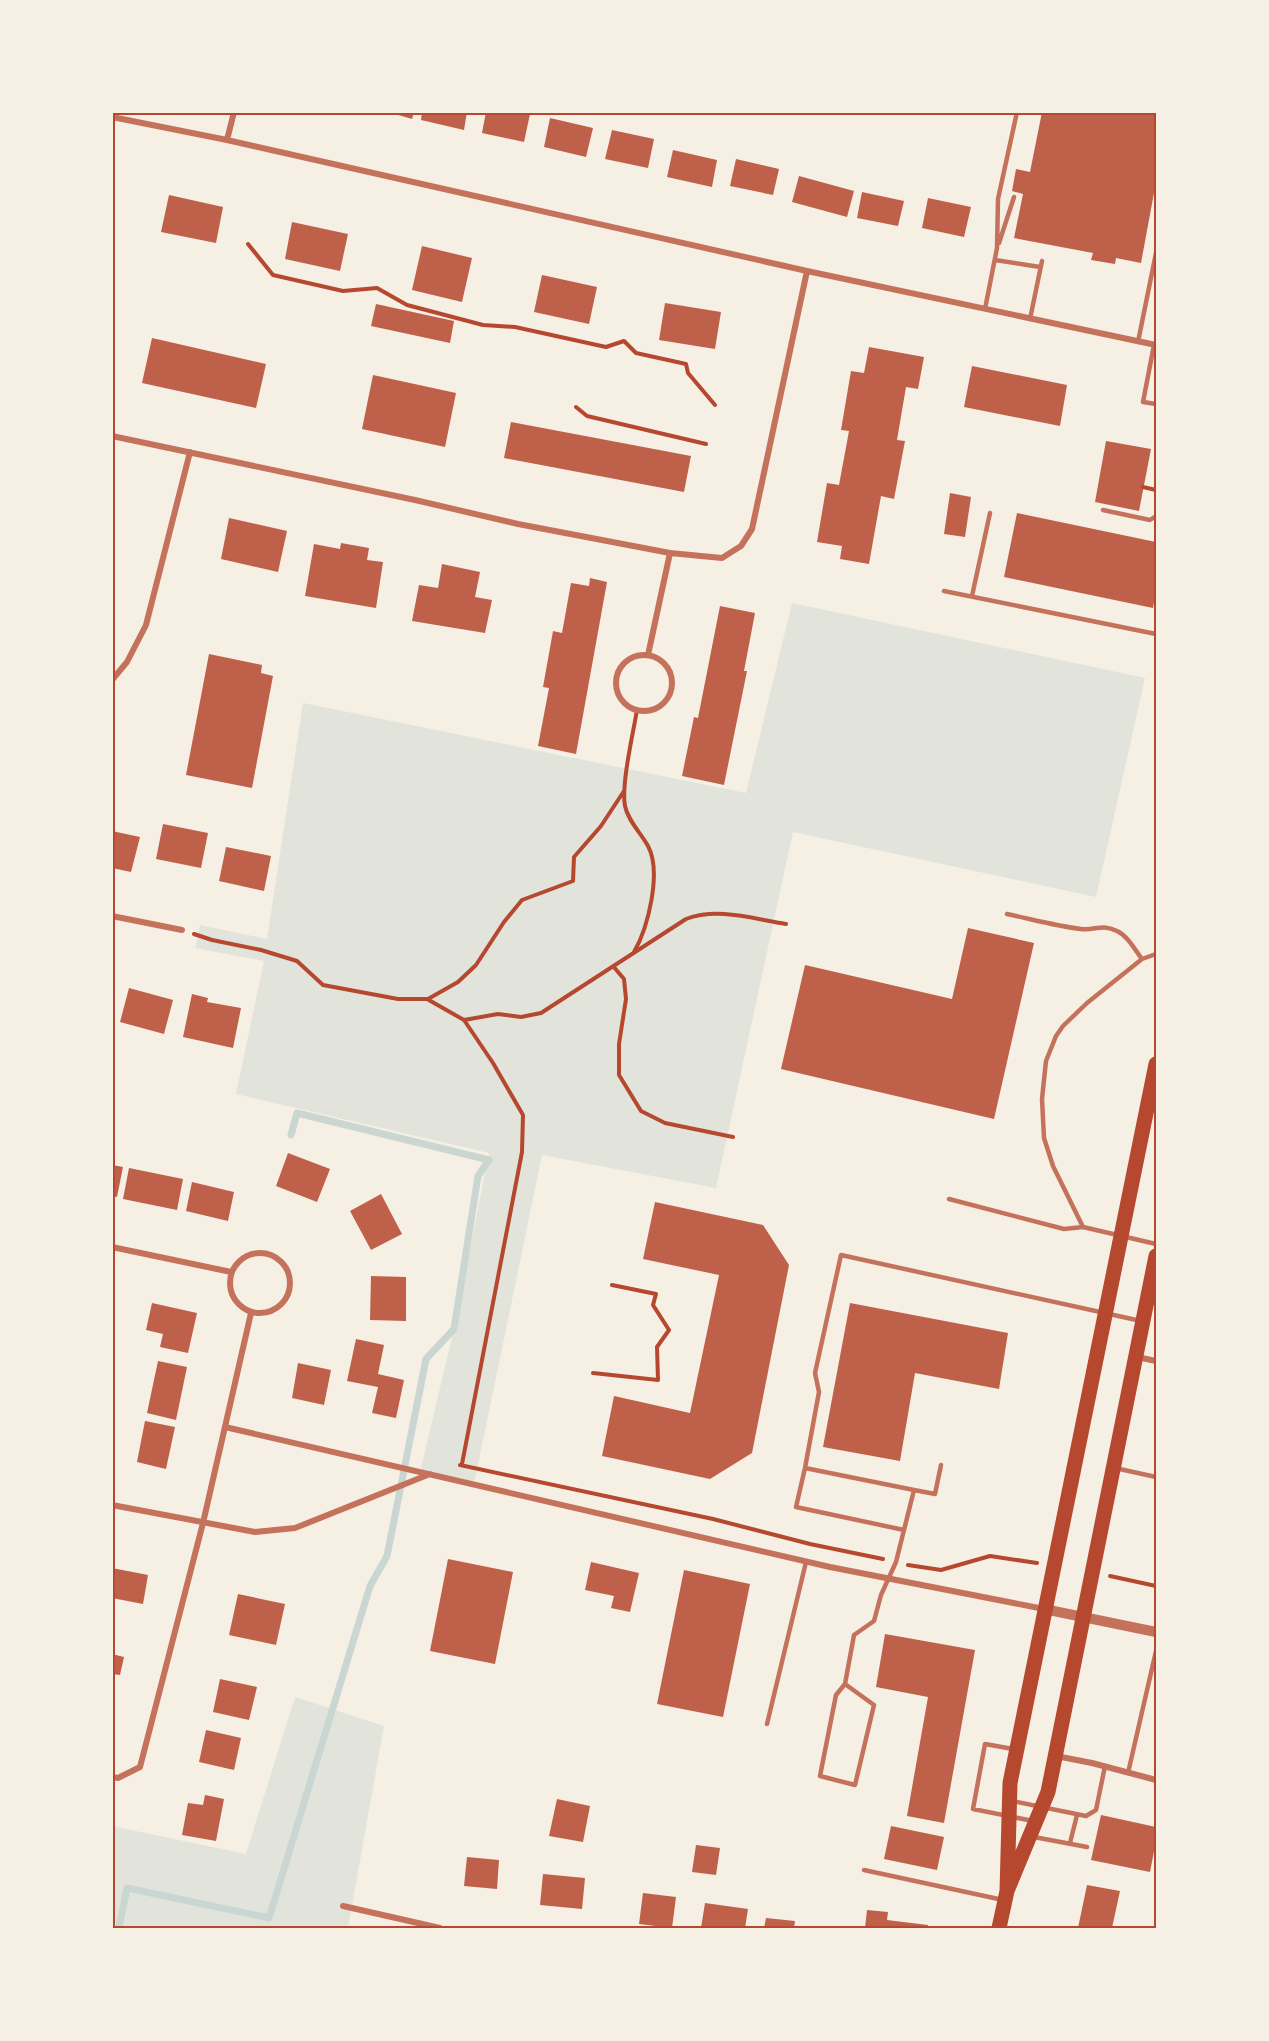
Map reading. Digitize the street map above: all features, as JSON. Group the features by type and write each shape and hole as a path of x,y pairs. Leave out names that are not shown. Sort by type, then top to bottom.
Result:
{"main road":[{"path":"999,1929 1006,1896 1010,1783 1156,1064"},
{"path":"1006,1896 1048,1792 1156,1257"}],"street":[{"path":"227,140 234,112"},
{"path":"112,117 227,140 807,271 1155,345"},
{"path":"112,436 518,524 670,553 722,558 741,546 752,529 807,271"},
{"path":"112,680 127,662 146,626 190,452"},
{"path":"648,655 670,553"},
{"path":"648,655 659,659 666,666 671,674 672,684 665,703 657,708 644,711 628,706 621,699 617,690 617,680 622,666 629,660 648,655"},
{"path":"112,916 182,930"},
{"path":"112,1248 231,1272"},
{"path":"260,1253 277,1258 289,1275 290,1286 287,1296 281,1305 271,1312 261,1314 250,1312 236,1302 230,1293 231,1272 244,1257 260,1253"},
{"path":"112,1777 118,1778 140,1767 203,1523 250,1312"},
{"path":"1136,1357 1156,1361"},
{"path":"225,1427 806,1562 1156,1632"},
{"path":"112,1505 255,1532 295,1528 430,1474"},
{"path":"1055,1756 1105,1766 1156,1780"},
{"path":"343,1906 440,1929"}],"lane":[{"path":"998,248 998,199 1017,112"},
{"path":"985,309 998,248 1014,197"},
{"path":"1138,342 1154,273 1156,253"},
{"path":"995,260 1040,267"},
{"path":"1030,319 1042,261"},
{"path":"1155,345 1143,402 1156,404"},
{"path":"1103,510 1150,520 1156,516"},
{"path":"972,596 990,513"},
{"path":"944,591 1156,634"},
{"path":"1007,914 1084,930 1099,927 1110,928 1120,932 1142,959"},
{"path":"1083,1227 1053,1166 1044,1138 1042,1099 1046,1061 1056,1036 1063,1026 1087,1003 1142,959 1156,954"},
{"path":"949,1199 1064,1229 1083,1227 1156,1244"},
{"path":"904,1530 796,1507 819,1392 814,1373 841,1256 1143,1322"},
{"path":"805,1468 935,1494 941,1465"},
{"path":"1114,1468 1156,1477"},
{"path":"845,1684 874,1705 855,1785 820,1776 836,1695 845,1684 854,1635 874,1621 881,1595 896,1562 914,1490"},
{"path":"767,1724 806,1562"},
{"path":"1128,1773 1156,1651"},
{"path":"1017,1750 985,1744 973,1809 1009,1808 1039,1815 1086,1816 1096,1810 1105,1766"},
{"path":"1009,1808 1039,1815"},
{"path":"1070,1843 1077,1815"},
{"path":"1009,1832 1087,1847"},
{"path":"864,1870 1006,1896"}],"path":[{"path":"248,244 273,276 343,291 377,288 407,305 483,324 515,327 606,347 624,341 636,353 686,364 688,373 715,405"},
{"path":"576,407 587,416 706,444"},
{"path":"1143,487 1156,490"},
{"path":"634,953 646,929 654,869 649,848 633,825 625,807 624,791 637,710"},
{"path":"182,930 212,940 261,950 297,961 322,985 398,999 427,999 458,982 476,965 504,922 522,900 573,881 574,857 601,826 624,791"},
{"path":"464,1020 498,1014 521,1017 541,1013 686,920 700,914 714,913 786,924"},
{"path":"613,966 624,979 626,999 619,1044 620,1075 641,1111 665,1123 733,1137"},
{"path":"427,999 464,1020 493,1063 523,1115 522,1152 462,1464 713,1519 810,1544 877,1558"},
{"path":"593,1373 658,1380 657,1347 669,1330 653,1305 656,1294 612,1285"},
{"path":"915,1566 940,1570 990,1556 1030,1562"},
{"path":"1118,1578 1156,1586"}],"shaded area":[{"path":"792,603 1145,678 1096,897 793,832 716,1188 542,1155 474,1484 420,1472 454,1329 489,1153 236,1094 264,961 195,948 200,925 267,939 303,703 746,793"},
{"path":"295,1697 384,1726 348,1928 113,1928 112,1826 246,1854"}],"building":[{"path":"388,112 414,112 412,119"},
{"path":"422,112 467,112 464,130 421,120"},
{"path":"486,112 530,114 524,142 482,133"},
{"path":"1042,112 1156,112 1156,182 1141,263 1116,258 1115,264 1091,260 1093,253 1014,238 1023,194 1012,191 1016,169 1030,172"},
{"path":"550,118 593,128 586,157 544,147"},
{"path":"612,130 654,139 648,168 605,159"},
{"path":"673,150 717,160 712,187 667,177"},
{"path":"736,159 779,169 773,195 730,186"},
{"path":"799,176 854,191 847,217 792,202"},
{"path":"862,192 904,201 898,226 857,218"},
{"path":"169,195 223,207 216,243 161,232"},
{"path":"928,198 971,207 964,237 922,228"},
{"path":"292,222 348,234 340,271 285,259"},
{"path":"422,246 472,258 462,302 412,290"},
{"path":"542,275 597,287 589,324 534,312"},
{"path":"665,303 721,312 715,349 659,340"},
{"path":"376,304 454,321 450,343 371,326"},
{"path":"152,338 266,364 256,408 142,383"},
{"path":"869,347 924,357 918,389 906,387 897,440 905,441 894,499 881,496 869,564 840,559 842,546 817,542 827,483 839,485 849,431 841,430 851,371 864,373"},
{"path":"972,366 1067,385 1060,426 964,407"},
{"path":"373,375 456,393 445,447 362,429"},
{"path":"511,422 691,456 684,492 504,458"},
{"path":"1106,441 1151,449 1139,511 1095,502"},
{"path":"950,493 971,497 965,537 944,534"},
{"path":"1017,513 1156,542 1156,590 1153,608 1004,577"},
{"path":"229,518 287,531 278,572 221,559"},
{"path":"341,543 369,548 367,560 383,562 376,608 305,596 314,544 340,549"},
{"path":"442,564 480,572 475,597 492,600 485,633 412,621 419,585 438,588"},
{"path":"590,578 607,582 576,754 538,746 549,688 543,687 553,631 562,633 571,583 589,586"},
{"path":"720,606 755,613 744,671 747,671 724,785 682,776 694,717 698,718"},
{"path":"209,654 262,665 261,673 273,676 252,788 186,775"},
{"path":"163,824 208,833 201,868 156,859"},
{"path":"112,831 140,837 131,872 112,868"},
{"path":"226,847 271,856 264,891 219,881"},
{"path":"968,928 1034,943 994,1119 781,1069 805,965 952,999"},
{"path":"129,988 173,1000 164,1034 120,1022"},
{"path":"192,994 208,998 207,1002 241,1008 233,1048 183,1037"},
{"path":"288,1153 330,1169 317,1202 276,1186"},
{"path":"112,1165 123,1167 117,1197 112,1196"},
{"path":"129,1168 183,1179 177,1210 123,1199"},
{"path":"192,1182 234,1192 228,1221 186,1211"},
{"path":"381,1194 402,1234 371,1250 350,1211"},
{"path":"655,1202 763,1225 789,1265 752,1453 710,1479 602,1456 614,1396 690,1413 719,1275 643,1259"},
{"path":"371,1276 406,1277 406,1321 370,1320"},
{"path":"152,1303 197,1313 188,1353 160,1347 163,1334 146,1330"},
{"path":"850,1303 1008,1333 999,1389 915,1373 900,1461 823,1447"},
{"path":"356,1339 384,1345 378,1374 404,1380 396,1418 372,1413 378,1387 347,1381"},
{"path":"158,1361 187,1367 176,1420 147,1413"},
{"path":"298,1363 331,1370 324,1405 292,1398"},
{"path":"145,1421 175,1427 166,1469 137,1462"},
{"path":"448,1559 513,1572 495,1664 430,1651"},
{"path":"591,1562 639,1573 630,1612 611,1608 614,1596 585,1590"},
{"path":"112,1568 148,1575 143,1604 112,1598"},
{"path":"684,1570 750,1584 723,1717 657,1704"},
{"path":"238,1594 285,1604 276,1645 229,1635"},
{"path":"885,1634 975,1650 944,1823 907,1816 928,1697 876,1687"},
{"path":"112,1654 124,1657 120,1675 112,1674"},
{"path":"220,1679 257,1687 249,1720 213,1712"},
{"path":"206,1730 241,1738 234,1770 199,1762"},
{"path":"205,1795 224,1799 216,1841 182,1835 188,1803 203,1805"},
{"path":"557,1799 590,1806 583,1842 549,1836"},
{"path":"1101,1815 1156,1827 1156,1841 1150,1872 1091,1860"},
{"path":"891,1826 944,1837 937,1870 884,1859"},
{"path":"696,1845 720,1848 716,1875 692,1872"},
{"path":"467,1857 499,1860 497,1889 464,1886"},
{"path":"543,1874 585,1878 582,1909 540,1905"},
{"path":"1087,1885 1120,1891 1112,1928 1078,1928"},
{"path":"643,1893 676,1897 672,1928 639,1924"},
{"path":"705,1903 748,1909 745,1928 701,1928"},
{"path":"867,1910 888,1912 887,1920 928,1925 928,1928 865,1928"},
{"path":"766,1918 795,1921 794,1928 764,1928"}],"waterway":[{"path":"119,1928 127,1888 269,1918 370,1586 387,1556 426,1359 454,1329 478,1176 489,1160 297,1113 291,1135"}]}
